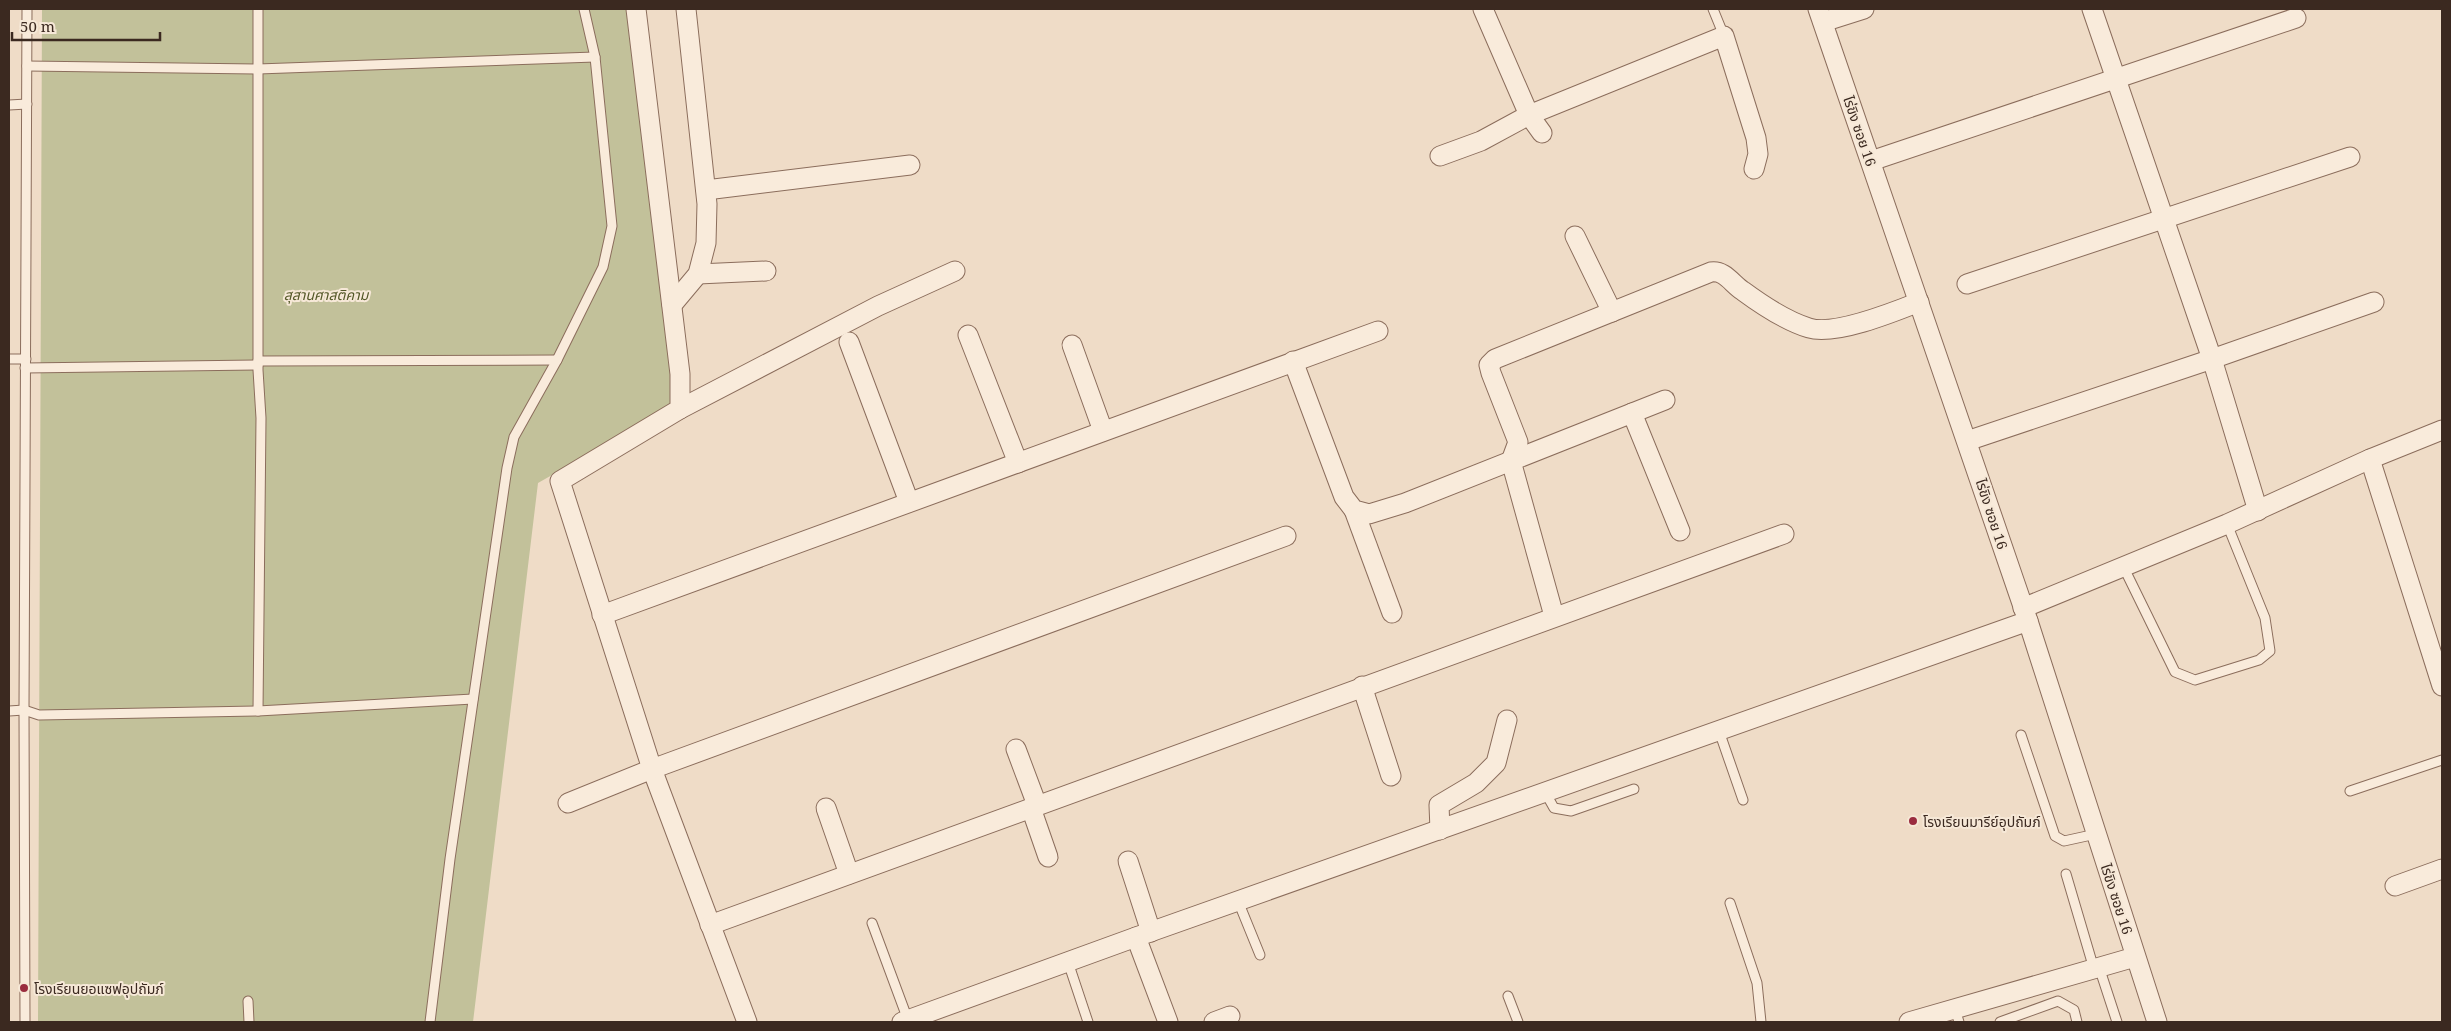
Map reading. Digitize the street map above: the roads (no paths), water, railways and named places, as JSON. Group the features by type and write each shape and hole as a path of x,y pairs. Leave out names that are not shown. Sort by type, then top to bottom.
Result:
{"street":[{"path":"636,9 680,374 680,409"},
{"path":"672,305 698,274 706,243 706,190 686,9"},
{"path":"1483,9 1529,115 1542,133"},
{"path":"1821,15 1864,9"},
{"path":"2092,9 2212,359 2258,511"},
{"name":"ไร่ขิง ซอย 16","path":"1821,15 2026,614 2157,1022"},
{"path":"1871,161 2296,18"},
{"path":"1440,156 1481,141 1529,115 1724,36 1756,138 1758,154 1754,169"},
{"path":"1967,284 2350,157"},
{"path":"706,190 910,165"},
{"path":"1575,236 1612,312"},
{"path":"698,274 766,271"},
{"path":"747,1022 652,769 560,481 680,409 878,306 955,271"},
{"path":"1554,616 1511,461 1518,442 1489,365 1495,360 1718,271 1742,290 1779,314 1816,329 1873,320 1919,302"},
{"path":"1968,441 2374,302"},
{"path":"602,615 1378,331"},
{"path":"968,335 1018,463"},
{"path":"849,342 910,502"},
{"path":"1072,345 1103,432"},
{"path":"1293,362 1344,497 1354,510 1392,613"},
{"path":"1354,510 1369,514 1511,461 1665,400"},
{"path":"1632,413 1680,531"},
{"path":"905,1021 1143,934 1719,731 2026,614 2123,566 2258,511 2370,459 2442,430"},
{"path":"2370,459 2442,686"},
{"path":"710,925 1554,616 1784,534"},
{"path":"568,803 652,769 1286,536"},
{"path":"1362,686 1391,776"},
{"path":"1440,830 1439,805 1476,783 1496,763 1507,720"},
{"path":"1016,749 1048,857"},
{"path":"826,808 849,874"},
{"path":"1128,861 1143,934 1168,1022"},
{"path":"2395,886 2442,869"},
{"path":"1908,1022 1957,1016 2135,956"}],"lane":[{"path":"25,1022 24,710 27,9"},
{"path":"258,9 258,363 261,418 258,711"},
{"path":"430,1022 450,859 505,478 514,437 557,360 603,267 612,226 595,57 584,9"},
{"path":"1714,9 1724,36"},
{"path":"27,66 258,69 595,57"},
{"path":"9,105 27,104"},
{"path":"9,360 25,364 557,360"},
{"path":"2123,566 2174,672 2195,680 2259,660 2270,652 2265,618 2227,524"},
{"path":"9,711 24,710 39,715 258,711 473,699"},
{"path":"1719,731 1743,800"},
{"path":"2021,735 2055,836 2064,841 2096,834"},
{"path":"2350,791 2442,760"},
{"path":"1545,792 1554,808 1571,811 1634,789"},
{"path":"2066,874 2117,1022"},
{"path":"1238,901 1260,955"},
{"path":"1730,902 1757,983 1761,1022"},
{"path":"872,922 905,1021"},
{"path":"1068,962 1088,1022"},
{"path":"1508,996 1518,1022"},
{"path":"248,1001 248,1022"},
{"path":"2000,1022 2058,1001 2074,1010 2077,1022"}],"place":[{"name":"โรงเรียนมารีย์อุปถัมภ์","path":"1913,821"},
{"name":"โรงเรียนยอแซฟอุปถัมภ์","path":"24,988"}],"park label":[{"name":"สุสานศาสติคาม","path":"326,294"}]}
